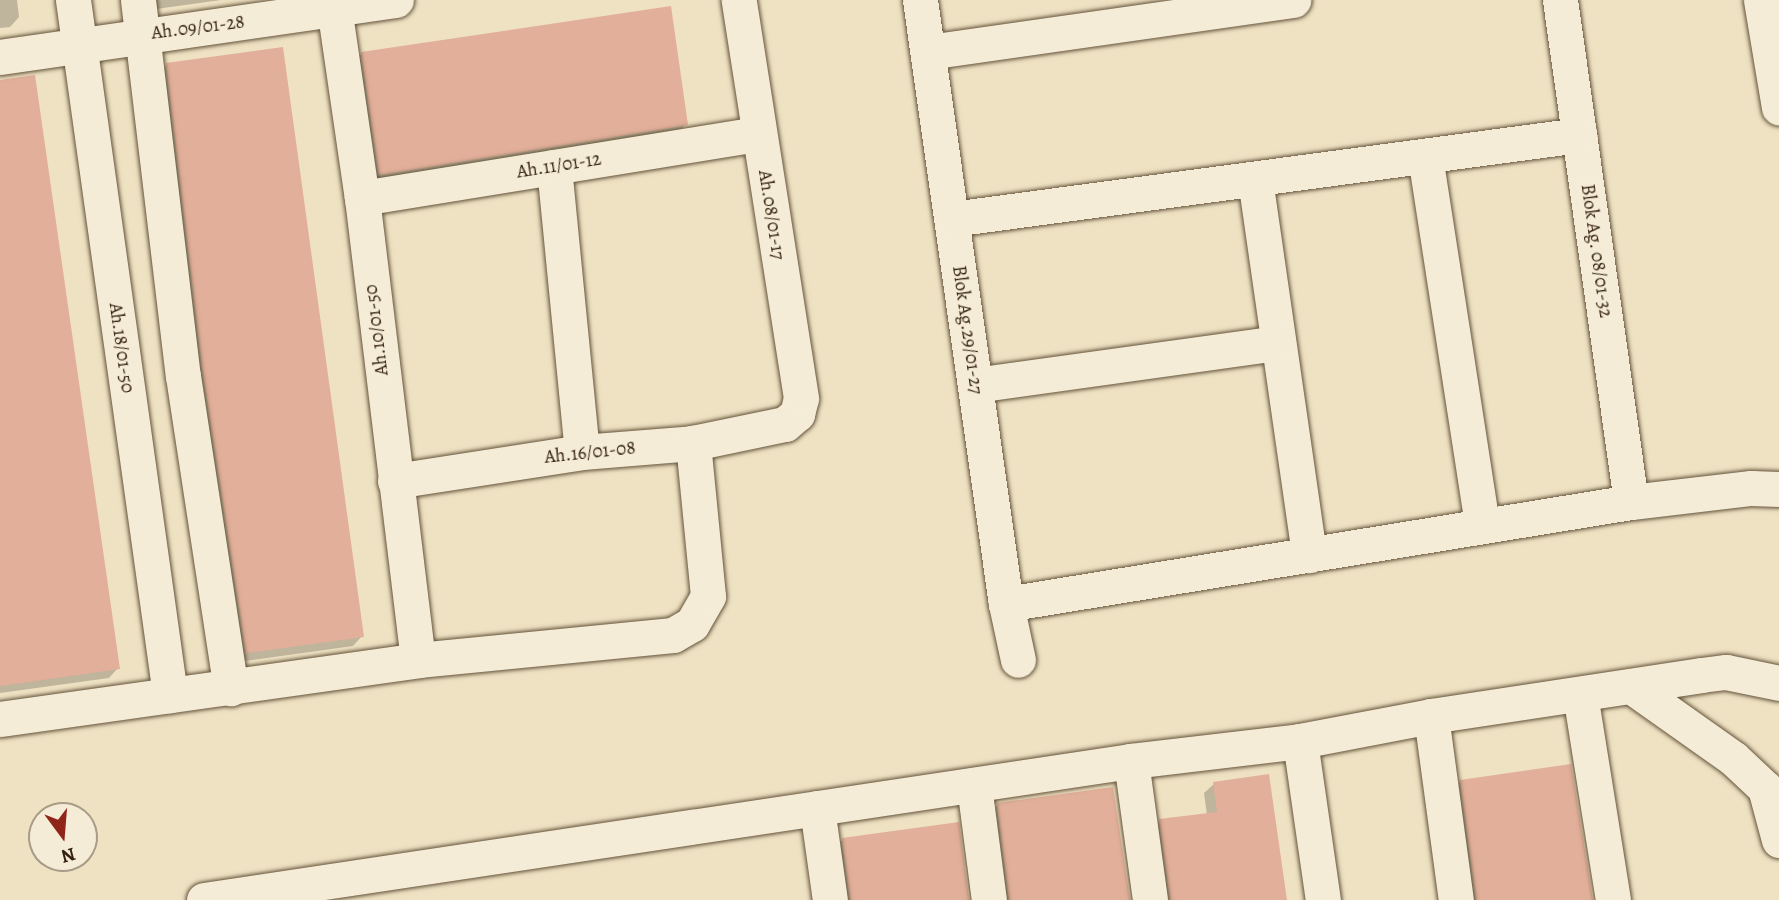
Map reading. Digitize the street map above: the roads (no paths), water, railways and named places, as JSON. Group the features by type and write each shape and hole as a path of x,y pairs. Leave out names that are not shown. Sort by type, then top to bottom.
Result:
{"street":[{"name":"Ah.18/01-50","path":"73,0 170,695"},
{"path":"138,0 183,376 231,688"},
{"name":"Ah.09/01-28","path":"0,57 334,5 396,0"},
{"name":"Ah.08/01-17","path":"739,0 757,134 801,398 797,414 786,424"},
{"name":"Blok Ag.29/01-27","path":"920,0 1006,604 1018,660"},
{"path":"928,52 1293,0"},
{"name":"Blok Ag. 08/01-32","path":"1560,0 1631,502"},
{"path":"1761,0 1779,107"},
{"name":"Ah.10/01-50","path":"334,5 362,198 418,660"},
{"name":"Ah.11/01-12","path":"362,198 757,134"},
{"path":"951,219 1579,135"},
{"path":"1425,156 1482,526"},
{"path":"554,167 582,452"},
{"path":"1255,178 1309,555"},
{"path":"975,385 1278,343"},
{"name":"Ah.16/01-08","path":"395,481 582,452 693,443 786,424"},
{"path":"0,719 418,660 673,635 692,624 708,596 693,443"},
{"path":"1006,604 1631,502 1751,488 1779,489"},
{"path":"205,900 1130,761 1300,741 1431,716 1726,672 1779,683"},
{"path":"1631,686 1734,759 1765,788 1779,840"},
{"path":"1580,694 1613,900"},
{"path":"1431,716 1456,900"},
{"path":"1300,741 1322,900"},
{"path":"1130,761 1150,900"},
{"path":"974,785 989,900"},
{"path":"817,808 830,900"}]}
